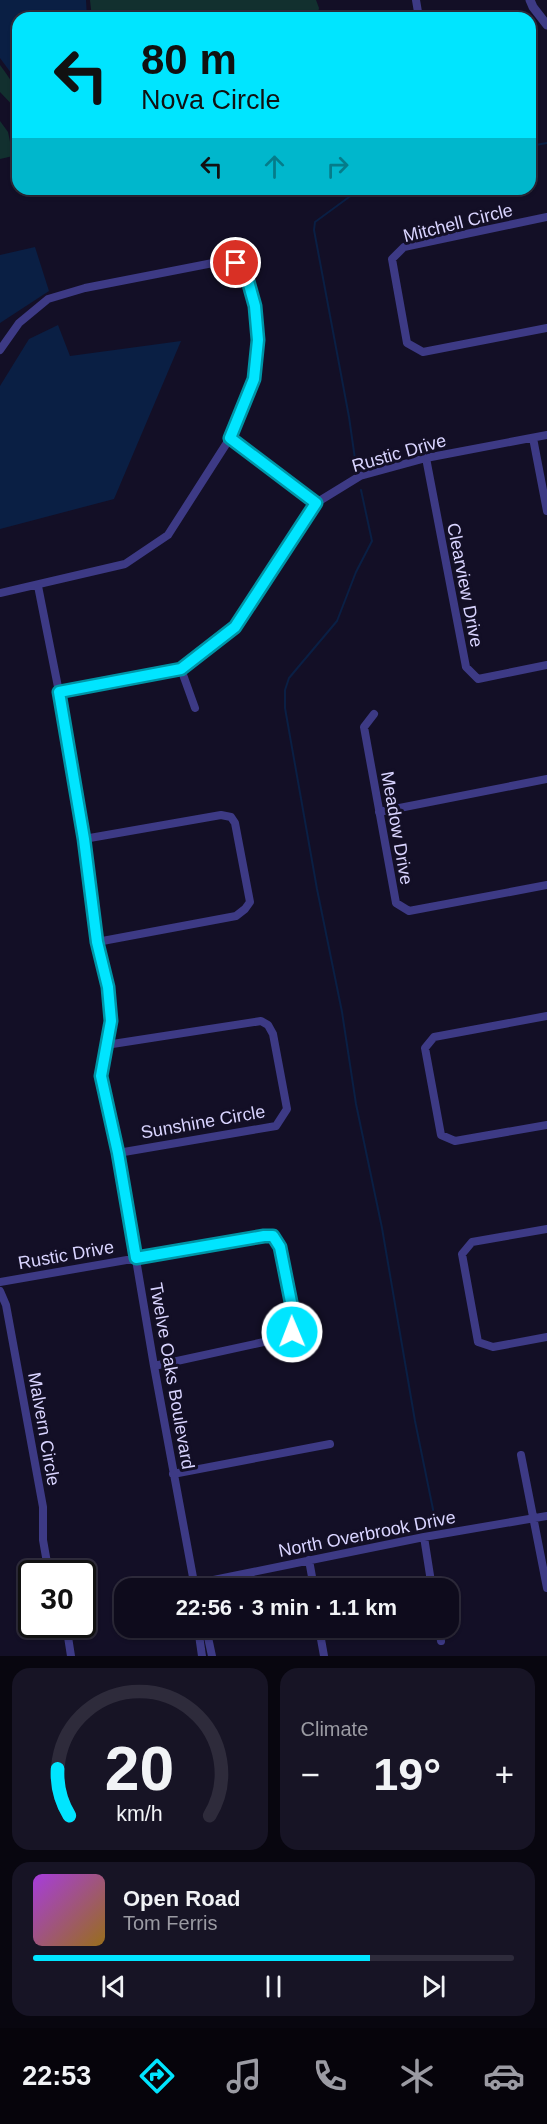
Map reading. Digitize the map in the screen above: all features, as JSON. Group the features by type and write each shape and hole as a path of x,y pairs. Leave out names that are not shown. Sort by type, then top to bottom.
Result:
{"street":[{"path":"530,0 547,25"},
{"name":"Mitchell Circle","path":"547,218 404,247 392,259 407,343 423,352 547,328"},
{"path":"0,350 20,323 48,299 85,288 218,262 236,263 248,281 255,306 258,340 254,379 230,438 168,535 124,564 38,586 0,593"},
{"name":"Rustic Drive","path":"59,692 181,669 235,627 316,503 360,476 426,458 547,435"},
{"path":"230,438 316,503"},
{"path":"533,438 547,511"},
{"name":"Clearview Drive","path":"426,458 466,667 478,679 547,665"},
{"name":"Twelve Oaks Boulevard","path":"38,586 84,839 97,942 110,998 111,1021 101,1076 118,1153 192,1578"},
{"path":"181,669 195,708"},
{"name":"Meadow Drive","path":"374,714 364,728 396,903 409,911 547,885"},
{"path":"379,812 547,779"},
{"path":"84,839 222,815 231,817 235,823 250,902 236,916 97,942"},
{"path":"547,1016 434,1037 425,1048 441,1135 455,1141 547,1125"},
{"name":"Sunshine Circle","path":"106,1045 261,1021 268,1025 273,1034 287,1108 276,1126 118,1153"},
{"path":"547,1229 472,1242 462,1254 478,1342 493,1347 547,1337"},
{"name":"Rustic Drive","path":"0,1281 273,1236 280,1247 295,1322 292,1332 287,1337 154,1365"},
{"name":"Malvern Circle","path":"0,1291 6,1305 43,1507 43,1540 47,1560"},
{"path":"173,1474 330,1444"},
{"path":"521,1455 547,1588"},
{"name":"North Overbrook Drive","path":"229,1578 309,1560 547,1516"},
{"path":"424,1538 430,1578"},
{"path":"309,1560 312,1578"},
{"path":"68,1638 71,1656"},
{"path":"199,1638 202,1656"},
{"path":"208,1638 212,1656"},
{"path":"321,1638 324,1656"}],"green space":[{"path":"90,0 316,0 319,8 318,12 91,12"},
{"path":"0,65 12,83 12,105 0,92"},
{"path":"0,121 8,132 12,156 0,159"}],"water":[{"path":"0,0 86,0 87,12 12,12 12,74 0,58"},
{"path":"35,247 49,291 0,323 0,255"},
{"path":"58,325 70,356 181,341 114,499 0,529 0,386 29,339"}],"waterway":[{"path":"536,145 547,143"},
{"path":"352,195 315,222 314,230 356,466"},
{"path":"361,490 372,541 356,572 337,621 289,678 285,690 285,708 317,889 342,1012 356,1104 382,1228 415,1421 436,1524"}],"route":[{"path":"236,263 248,281 255,306 258,340 254,379 230,438 316,503 235,627 181,669 59,692 84,839 97,942 108,987 111,1021 101,1076 118,1153 136,1258 273,1236 280,1247 295,1322 292,1332"}]}
